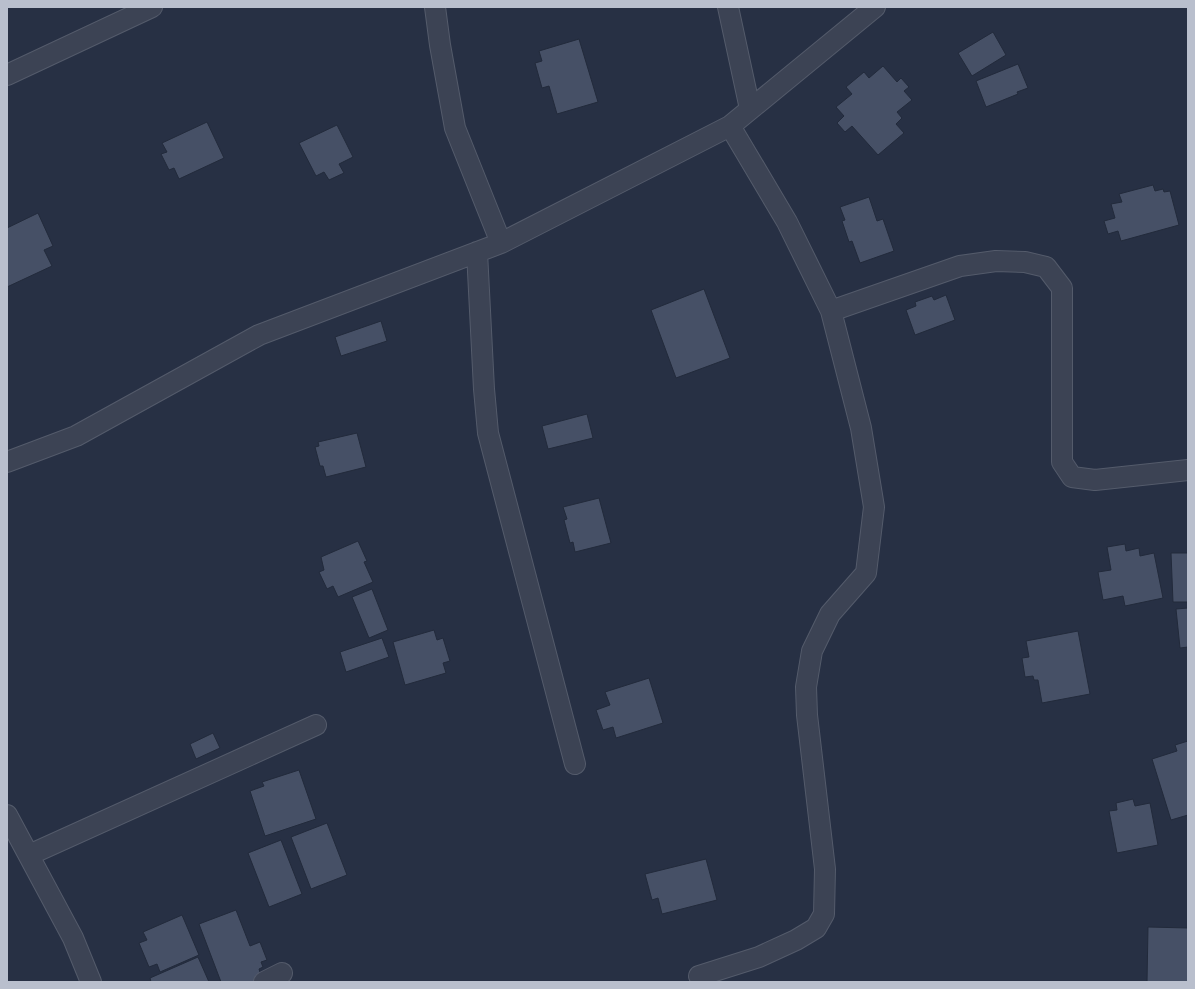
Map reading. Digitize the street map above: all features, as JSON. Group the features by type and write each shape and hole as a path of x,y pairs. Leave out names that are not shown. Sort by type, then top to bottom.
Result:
{"street":[{"path":"7,75 152,7"},
{"path":"435,7 440,45 455,128 501,243"},
{"path":"728,7 750,109"},
{"path":"7,462 76,436 258,335 501,243 730,126 875,7"},
{"path":"699,976 759,957 796,940 816,928 824,914 826,869 807,715 806,687 812,651 830,614 866,573 874,507 861,428 831,311 787,222 730,126"},
{"path":"477,252 484,389 488,433 575,764"},
{"path":"831,311 960,266 996,261 1025,262 1046,267 1062,288 1062,462 1072,477 1095,480 1188,470"},
{"path":"29,855 316,725"},
{"path":"7,815 73,938 91,982"}],"building":[{"path":"993,32 1006,55 972,76 958,53"},
{"path":"579,39 598,102 557,114 549,86 542,88 535,63 542,61 539,51"},
{"path":"1018,64 1028,88 1017,92 1018,94 986,107 976,81"},
{"path":"883,66 897,82 901,78 909,87 904,91 912,100 897,112 902,118 896,124 904,133 878,155 852,126 845,132 837,123 844,116 836,107 852,94 846,87 864,72 869,78"},
{"path":"207,122 224,158 179,179 174,168 169,170 161,154 167,152 162,143"},
{"path":"337,125 353,157 339,164 344,173 329,180 324,172 316,176 299,143"},
{"path":"1153,185 1155,191 1163,189 1164,192 1170,191 1179,225 1121,241 1118,231 1108,234 1104,221 1115,218 1111,204 1122,202 1119,194"},
{"path":"869,197 877,221 883,219 894,251 860,263 852,241 849,242 842,221 845,220 840,207"},
{"path":"38,213 53,246 44,250 52,266 7,287 7,228"},
{"path":"704,289 730,358 676,378 651,310"},
{"path":"946,295 955,320 915,335 906,310 916,306 915,302 932,296 934,300"},
{"path":"381,321 387,341 341,356 335,337"},
{"path":"587,414 593,438 548,449 542,426"},
{"path":"357,433 366,467 326,477 323,466 320,466 315,447 319,446 318,442"},
{"path":"599,498 611,543 575,552 573,542 570,543 564,520 567,519 563,507"},
{"path":"358,541 367,561 364,562 373,582 338,597 333,586 327,589 319,572 324,570 321,557"},
{"path":"1125,544 1126,551 1139,548 1140,556 1154,553 1163,598 1125,606 1123,596 1103,600 1098,572 1111,570 1107,547"},
{"path":"1171,553 1188,553 1188,602 1173,602"},
{"path":"372,589 388,630 369,638 352,597"},
{"path":"1188,608 1188,647 1180,648 1176,609"},
{"path":"434,630 437,640 443,638 450,661 443,663 446,673 405,685 393,642"},
{"path":"1078,631 1090,694 1042,703 1038,680 1034,680 1033,676 1025,677 1022,658 1029,657 1026,641"},
{"path":"382,638 389,657 346,672 340,652"},
{"path":"649,678 663,723 616,738 613,727 603,730 596,710 610,705 605,692"},
{"path":"213,733 220,748 196,759 190,744"},
{"path":"1188,741 1188,815 1171,820 1152,759 1177,751 1175,745"},
{"path":"299,770 316,819 265,836 250,791 264,786 262,782"},
{"path":"1133,799 1135,806 1150,803 1158,845 1117,853 1109,811 1117,810 1116,803"},
{"path":"327,823 347,875 311,889 291,837"},
{"path":"281,840 302,894 269,907 248,853"},
{"path":"706,859 717,900 662,914 658,898 652,900 645,874"},
{"path":"236,910 250,946 260,942 267,960 261,962 263,967 259,969 262,979 254,982 221,982 199,924"},
{"path":"182,915 199,955 160,972 157,964 149,967 139,943 147,940 143,932"},
{"path":"1148,927 1188,928 1188,982 1147,982"},
{"path":"198,957 209,982 151,982 150,978"}]}
